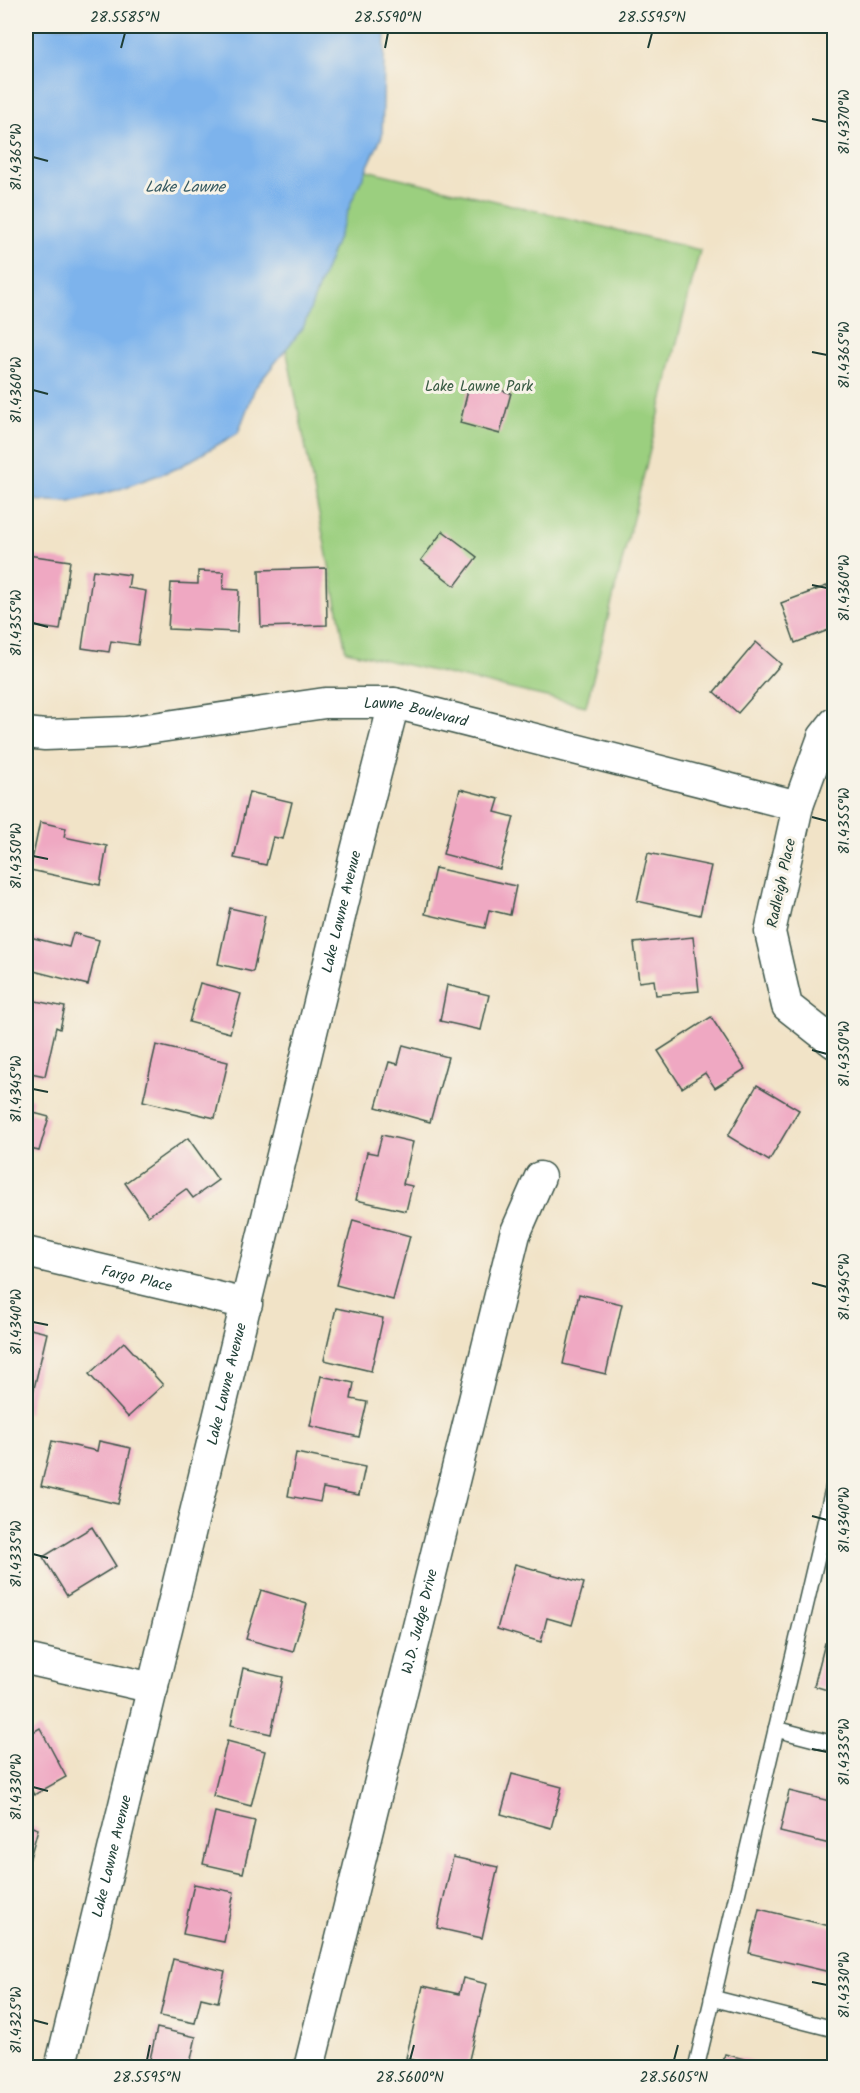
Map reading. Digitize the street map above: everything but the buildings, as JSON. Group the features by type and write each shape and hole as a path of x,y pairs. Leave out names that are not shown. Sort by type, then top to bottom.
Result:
{"street":[{"name":"Lawne Boulevard","path":"26,733 45,735 126,732 325,703 394,703 798,806"},
{"name":"Lake Lawne Avenue","path":"60,2067 394,703"},
{"name":"Radleigh Place","path":"834,723 823,737 798,806 770,932 787,1006 834,1043"},
{"name":"W.D. Judge Drive","path":"309,2067 515,1234 540,1177"},
{"name":"Fargo Place","path":"26,1252 247,1304"},
{"path":"26,1659 153,1688"}],"lane":[{"path":"696,2067 834,1485"},
{"path":"776,1729 834,1744"},
{"path":"712,1998 834,2029"}],"green space":[{"name":"Lake Lawne Park","path":"245,141 700,250 586,706 346,651"}],"water":[{"name":"Lake Lawne","path":"26,26 391,26 385,32 382,136 353,198 303,328 255,388 238,433 178,468 117,490 70,502 26,500"}]}
